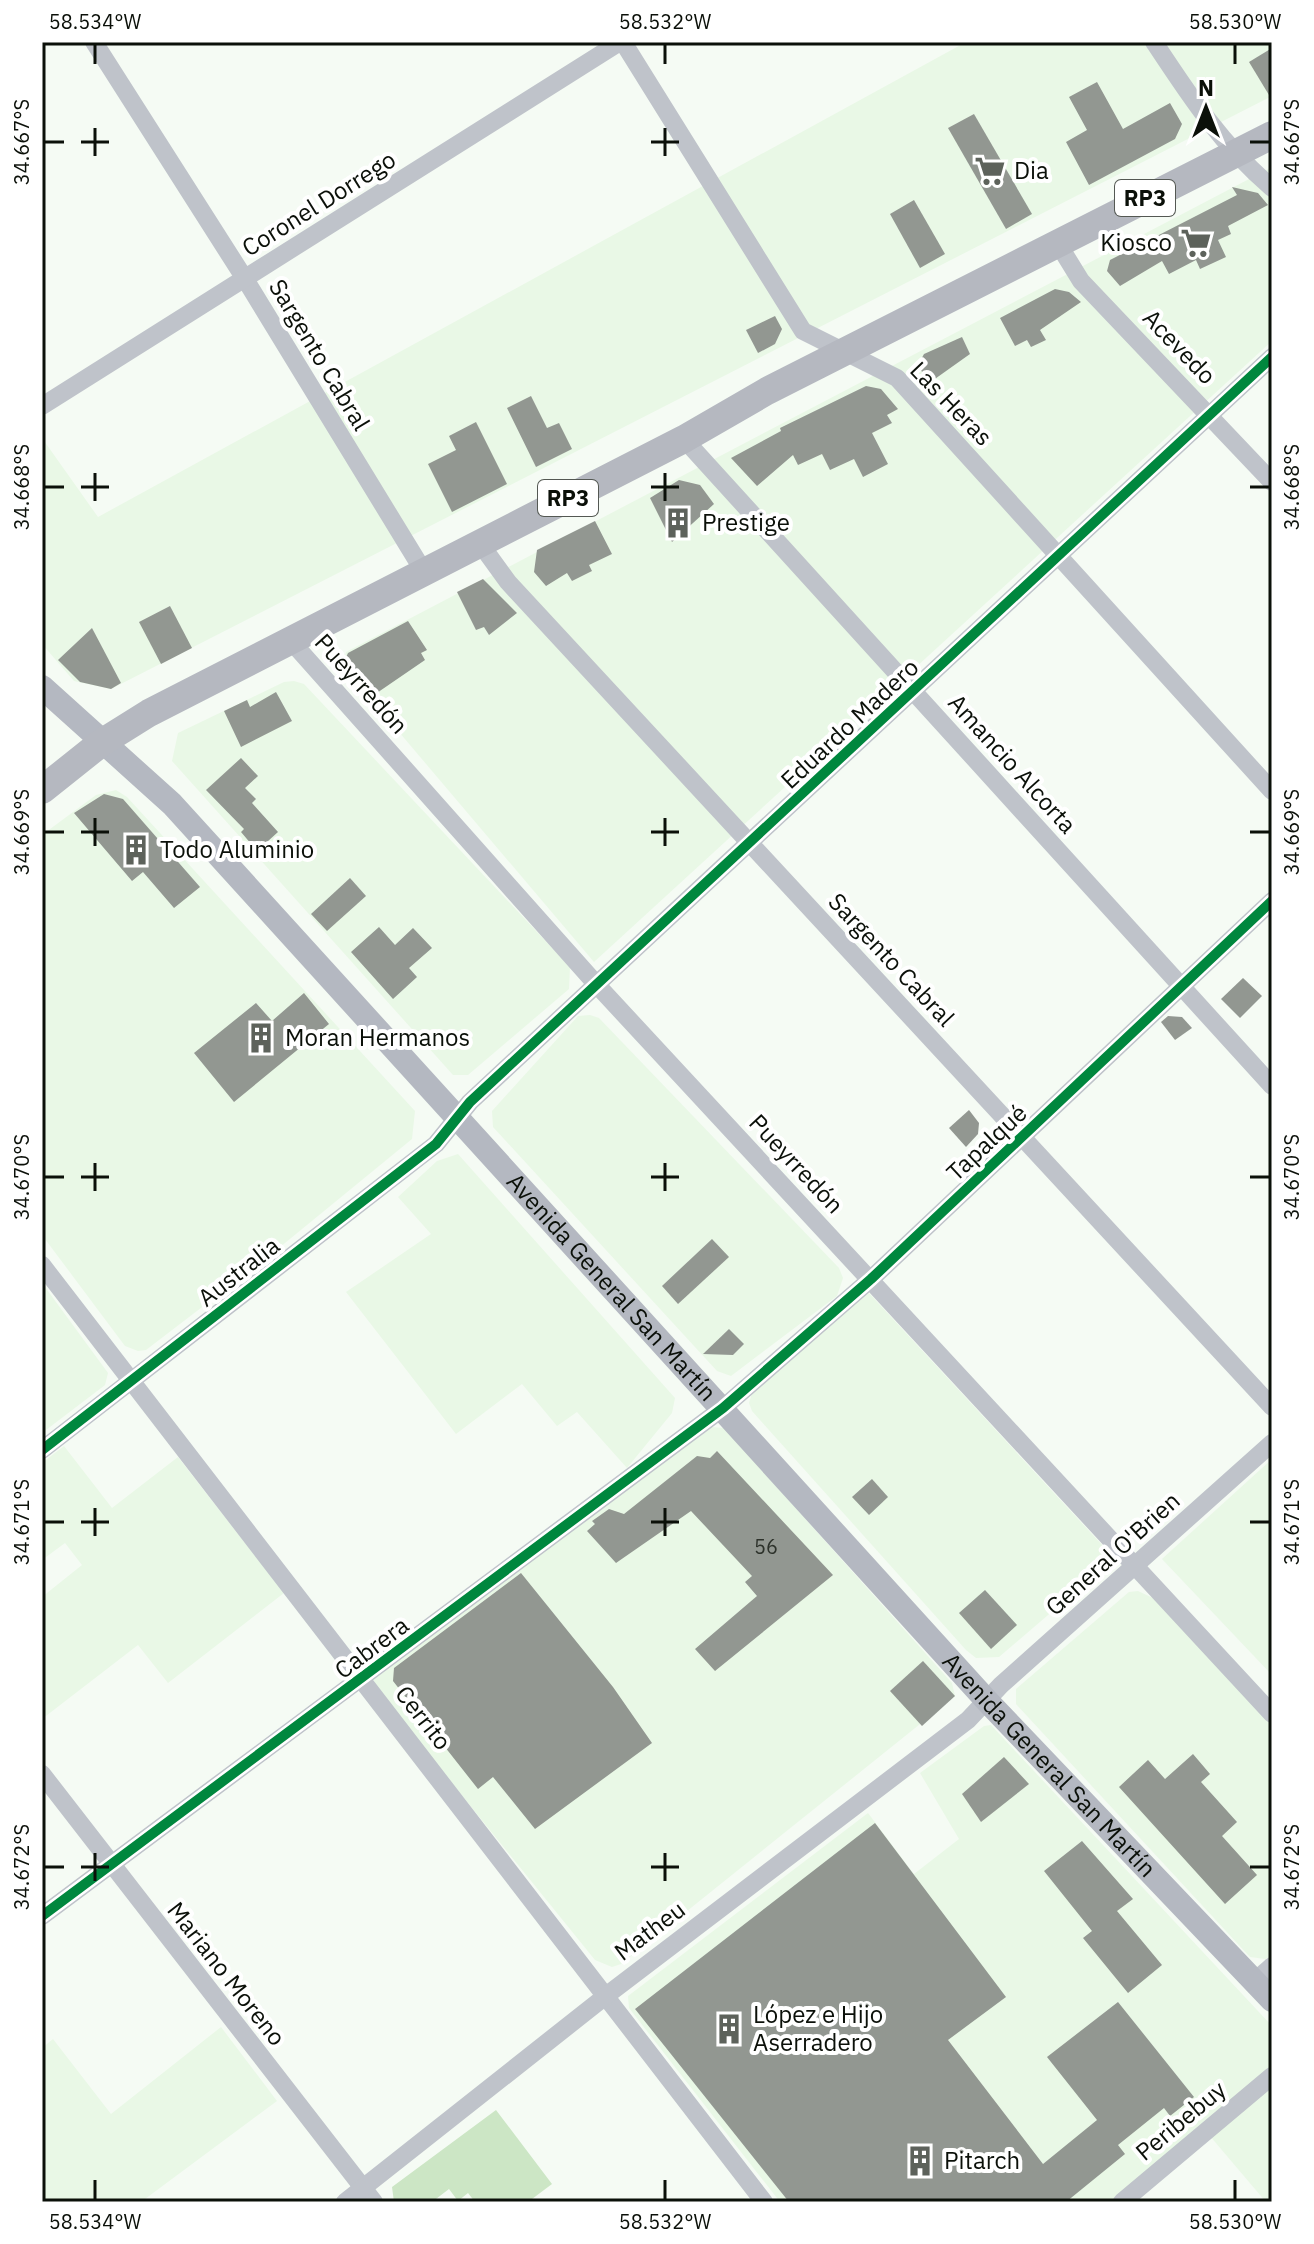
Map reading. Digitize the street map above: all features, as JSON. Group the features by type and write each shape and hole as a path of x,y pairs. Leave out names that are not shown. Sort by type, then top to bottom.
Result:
{"highway":[{"name":"RP3","path":"42,790 101,743 149,713 684,439 767,391 1272,135"}],"main road":[{"name":"Avenida General San Martín","path":"42,687 172,804 988,1702 1264,1973 1272,2000"}],"street":[{"name":"Sargento Cabral","path":"94,42 245,279 424,572"},
{"name":"Coronel Dorrego","path":"42,406 622,42"},
{"name":"Las Heras","path":"622,42 803,331 897,378 1061,555 1272,791"},
{"path":"1154,42 1205,120 1233,155 1272,188"},
{"name":"Acevedo","path":"1057,242 1081,281 1211,414 1272,482"},
{"name":"Eduardo Madero","path":"456,1120 470,1102 915,692 1272,357"},
{"name":"Amancio Alcorta","path":"684,439 1272,1086"},
{"name":"Sargento Cabral","path":"479,542 508,582 1272,1407"},
{"name":"Pueyrredón","path":"291,641 597,985 1272,1714"},
{"name":"Tapalqué","path":"723,1408 871,1279 1272,901"},
{"name":"Australia","path":"42,1450 436,1144 456,1120"},
{"name":"Cerrito","path":"42,1265 764,2202"},
{"name":"Cabrera","path":"42,1916 363,1680 723,1408"},
{"name":"General O'Brien","path":"988,1702 1001,1685 1272,1443"},
{"name":"Matheu","path":"345,2202 368,2195 607,1995 988,1702"},
{"name":"Mariano Moreno","path":"42,1774 368,2195"},
{"name":"Peribebuy","path":"1122,2202 1272,2076"}],"shaded area":[{"path":"966,42 1272,42 1272,96 111,689 74,681 42,644 42,438 98,517"},
{"path":"1272,167 1272,341 594,962 343,666 346,652"},
{"path":"284,682 304,684 570,967 569,989 468,1075 453,1075 172,761 178,733"},
{"path":"116,790 127,797 415,1111 412,1139 274,1252 146,1350 138,1351 125,1346 42,1235 42,835 96,795"},
{"path":"578,1016 599,1018 839,1268 843,1278 837,1296 731,1376 717,1371 493,1127 492,1111"},
{"path":"458,1154 675,1398 672,1413 627,1468 577,1412 557,1426 522,1384 456,1434 346,1292 431,1234 398,1197 437,1161"},
{"path":"42,1283 108,1373 105,1385 42,1433"},
{"path":"868,1292 1104,1547 1107,1558 1103,1568 999,1657 976,1658 966,1650 752,1411 749,1403 753,1390"},
{"path":"711,1427 724,1428 952,1683 955,1696 621,1964 612,1967 595,1960 375,1688 375,1673"},
{"path":"64,1446 112,1508 178,1457 284,1593 168,1683 138,1645 42,1719 42,1597 82,1565 65,1543 42,1560 42,1463"},
{"path":"1272,1459 1272,1675 1162,1559"},
{"path":"1138,1591 1155,1599 1272,1723 1272,1956 1265,1959 1250,1957 1016,1704 1016,1689 1129,1592"},
{"path":"991,1725 1272,2026 1272,2066 1110,2202 780,2202 629,2008 628,1996 868,1813 914,1874 959,1839 920,1773 984,1726"},
{"path":"221,2027 277,2101 141,2202 42,2202 42,2048 53,2039 111,2114"},
{"path":"1272,2084 1272,2202 1266,2202 1210,2136"}],"green space":[{"path":"496,2110 552,2184 528,2202 475,2202 468,2193 458,2201 449,2189 432,2202 394,2202 392,2187"}],"building":[{"path":"1272,48 1272,100 1249,62"},
{"path":"1097,82 1123,129 1170,103 1182,124 1175,139 1089,185 1066,142 1087,130 1069,97"},
{"name":"Dia","path":"974,114 1032,214 1006,229 948,128"},
{"path":"1232,187 1258,193 1268,205 1228,226 1231,234 1218,240 1226,257 1200,269 1196,260 1169,274 1162,261 1120,286 1107,271 1110,260 1237,195"},
{"path":"914,200 945,254 920,268 890,214"},
{"path":"1055,289 1069,292 1081,302 1040,330 1046,340 1031,347 1027,340 1015,346 1000,318"},
{"path":"775,316 782,329 775,344 758,353 746,330"},
{"path":"962,337 970,354 932,381 917,367 924,354"},
{"path":"866,386 881,389 898,409 887,415 892,423 872,433 888,464 863,477 854,459 830,470 822,454 798,465 793,455 757,486 731,458 781,431 780,428"},
{"path":"531,396 547,428 559,423 572,449 536,467 507,408"},
{"path":"476,422 507,484 452,512 428,464 456,450 449,436"},
{"name":"Prestige","path":"679,480 700,485 714,504 672,542 650,498"},
{"path":"595,521 612,554 589,565 592,571 572,581 567,573 546,586 534,572 537,550"},
{"path":"483,579 517,613 489,635 484,627 476,630 457,592"},
{"path":"170,606 192,648 161,664 139,622"},
{"path":"408,621 427,650 421,653 425,660 371,697 343,664 348,653"},
{"path":"92,628 121,683 111,689 80,682 58,660"},
{"path":"276,692 292,721 241,747 224,711 247,700 250,707"},
{"path":"241,758 258,776 245,788 256,799 252,803 278,832 257,851 241,832 244,829 206,790"},
{"path":"104,794 123,799 200,887 174,908 143,872 132,881 74,813"},
{"path":"350,878 366,896 327,931 311,914"},
{"path":"379,927 395,945 413,928 432,948 409,968 417,977 393,999 351,952"},
{"path":"1243,978 1262,996 1240,1018 1221,999"},
{"name":"Moran Hermanos","path":"304,993 329,1024 234,1102 194,1053 256,1003 272,1021"},
{"path":"1168,1016 1182,1017 1192,1028 1175,1040 1161,1022"},
{"path":"969,1110 979,1123 978,1134 966,1147 949,1128"},
{"path":"712,1239 729,1257 678,1304 662,1286"},
{"path":"729,1329 744,1344 733,1355 703,1354"},
{"path":"717,1451 833,1575 715,1671 695,1649 757,1596 745,1582 752,1576 691,1511 616,1563 587,1531 595,1524 592,1521 609,1509 624,1514 697,1456 710,1458"},
{"path":"872,1479 888,1497 869,1515 852,1497"},
{"path":"521,1573 613,1687 652,1743 535,1829 493,1777 478,1789 393,1681 394,1668"},
{"path":"985,1590 1017,1625 991,1649 959,1613"},
{"path":"923,1661 955,1696 922,1726 890,1691"},
{"path":"1193,1754 1210,1774 1201,1782 1237,1822 1222,1836 1257,1875 1225,1904 1119,1787 1148,1760 1165,1779"},
{"path":"1004,1757 1029,1784 981,1822 962,1794"},
{"path":"875,1823 1006,1997 948,2040 1043,2164 1097,2120 1047,2057 1118,2002 1194,2097 1170,2116 1164,2108 1118,2145 1125,2154 1066,2202 789,2202 635,2009"},
{"path":"1082,1841 1133,1899 1117,1911 1162,1965 1128,1993 1083,1938 1092,1931 1044,1871"}],"cycle path":[{"path":"42,1450 436,1144 470,1102 1272,357"},
{"path":"42,1916 723,1408 871,1279 1272,901"}],"place":[{"name":"Dia","path":"990,171"},
{"name":"Kiosco","path":"1196,243"},
{"name":"Prestige","path":"678,523"},
{"name":"Todo Aluminio","path":"136,850"},
{"name":"Moran Hermanos","path":"261,1038"},
{"name":"López e Hijo Aserradero","path":"729,2029"},
{"name":"Pitarch","path":"920,2161"}]}
